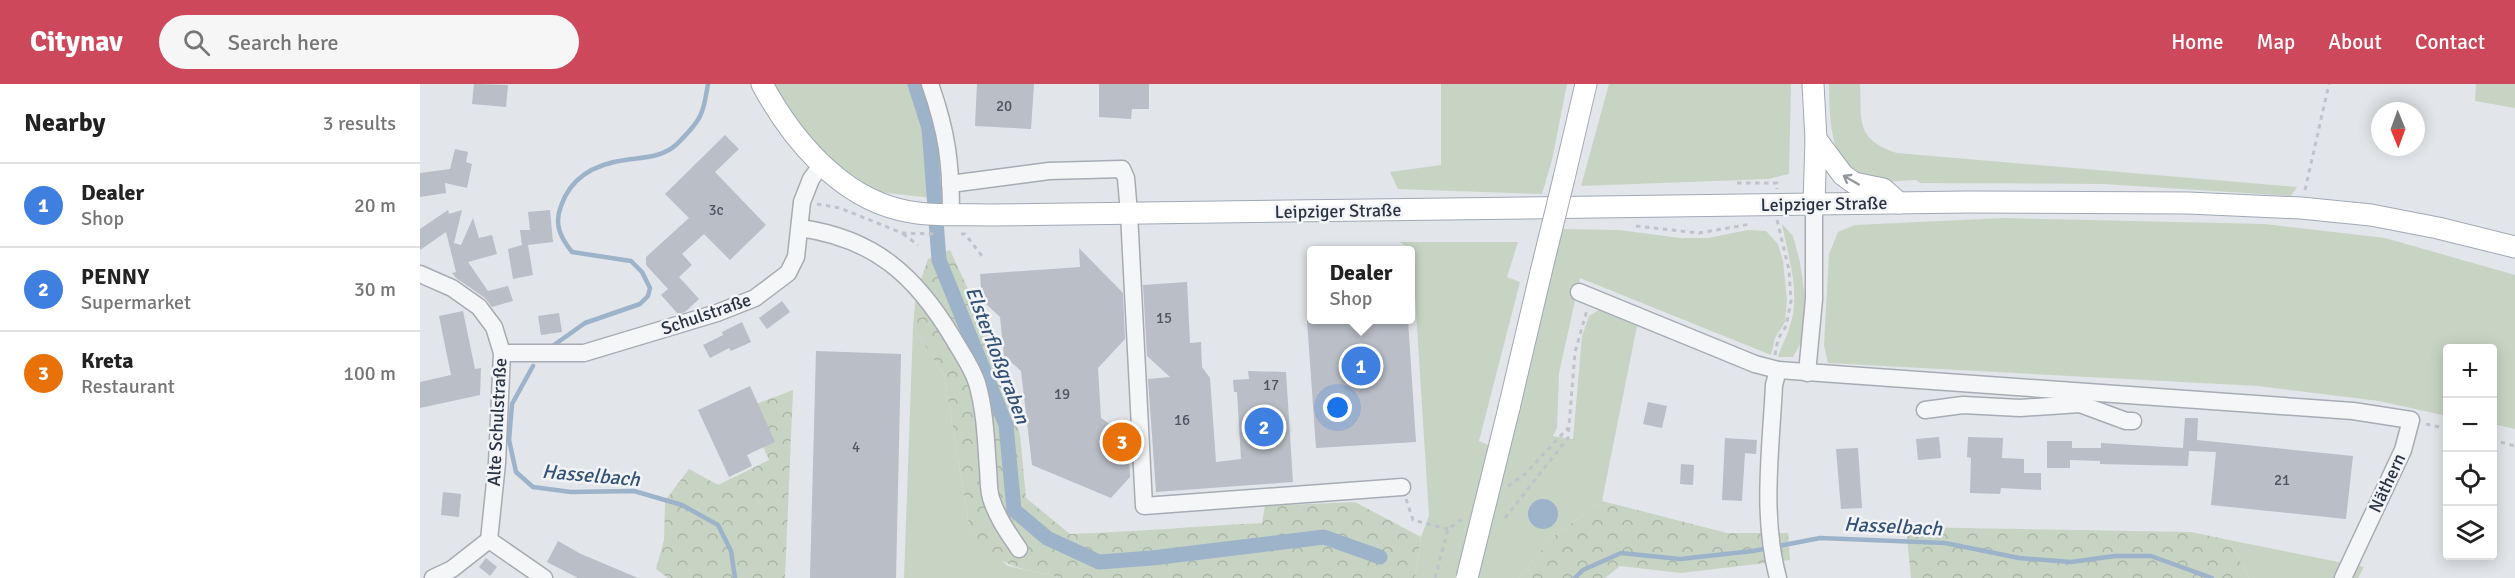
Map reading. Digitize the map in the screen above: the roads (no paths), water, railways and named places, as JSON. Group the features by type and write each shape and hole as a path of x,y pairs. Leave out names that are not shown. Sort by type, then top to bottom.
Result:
{"main road":[{"name":"Leipziger Straße","path":"762,84 783,118 822,164 849,187 876,202 903,211 922,223 1129,213 1968,202 2187,203 2301,208 2402,221 2515,247"},
{"path":"1467,578 1586,84"},
{"path":"1813,84 1816,139 1814,204"},
{"path":"1816,139 1843,175 1854,183 1883,189 1899,203"}],"street":[{"path":"930,84 943,121 948,147 950,221"},
{"name":"Schulstraße","path":"502,353 584,353 717,314 755,298 788,273 796,257 802,202 811,179 822,164"},
{"path":"950,184 1049,171 1122,169 1126,178 1129,213 1144,506 1402,487"},
{"path":"1807,373 1815,298 1814,204"},
{"path":"800,228 817,230 856,242 894,265 912,280 936,309 977,382 991,499 1001,522 1019,549"},
{"name":"Alte Schulstraße","path":"420,274 452,288 479,307 494,327 502,353 497,463 489,540"},
{"path":"1586,295 1755,364 1775,369 2081,398 2126,421 2133,421"},
{"path":"1775,369 1769,536 1778,578"},
{"path":"1925,410 1963,405 2020,408 2081,398"},
{"name":"Näthern","path":"2081,398 2353,411 2411,420 2403,450 2343,578"},
{"path":"433,578 452,569 489,540 544,578"}],"water":[{"path":"1543,499 1554,503 1558,514 1554,525 1543,529 1532,525 1528,514 1532,503"}],"waterway":[{"name":"Hasselbach","path":"554,345 585,323 640,304 648,296 650,288 642,272 631,261 572,252 561,236 558,225 559,213 565,196 578,180 594,169 614,162 659,154 671,149 698,120 703,109 708,84"},
{"name":"Elsterfloßgraben","path":"915,84 929,128 939,260 1006,425 1014,510 1047,538 1099,562 1152,558 1324,537 1380,557"},
{"name":"Hasselbach","path":"533,366 512,404 509,440 516,472 533,487 571,492 634,491 682,505 718,525 731,551 735,578"},
{"name":"Hasselbach","path":"1575,578 1583,570 1621,553 1680,559 1753,551 1820,538 1945,543 2019,558 2071,562 2115,556 2151,556 2212,578"}],"place":[{"name":"Dealer","path":"1361,366"},
{"name":"PENNY","path":"1264,427"},
{"name":"Kreta","path":"1122,442"}]}
